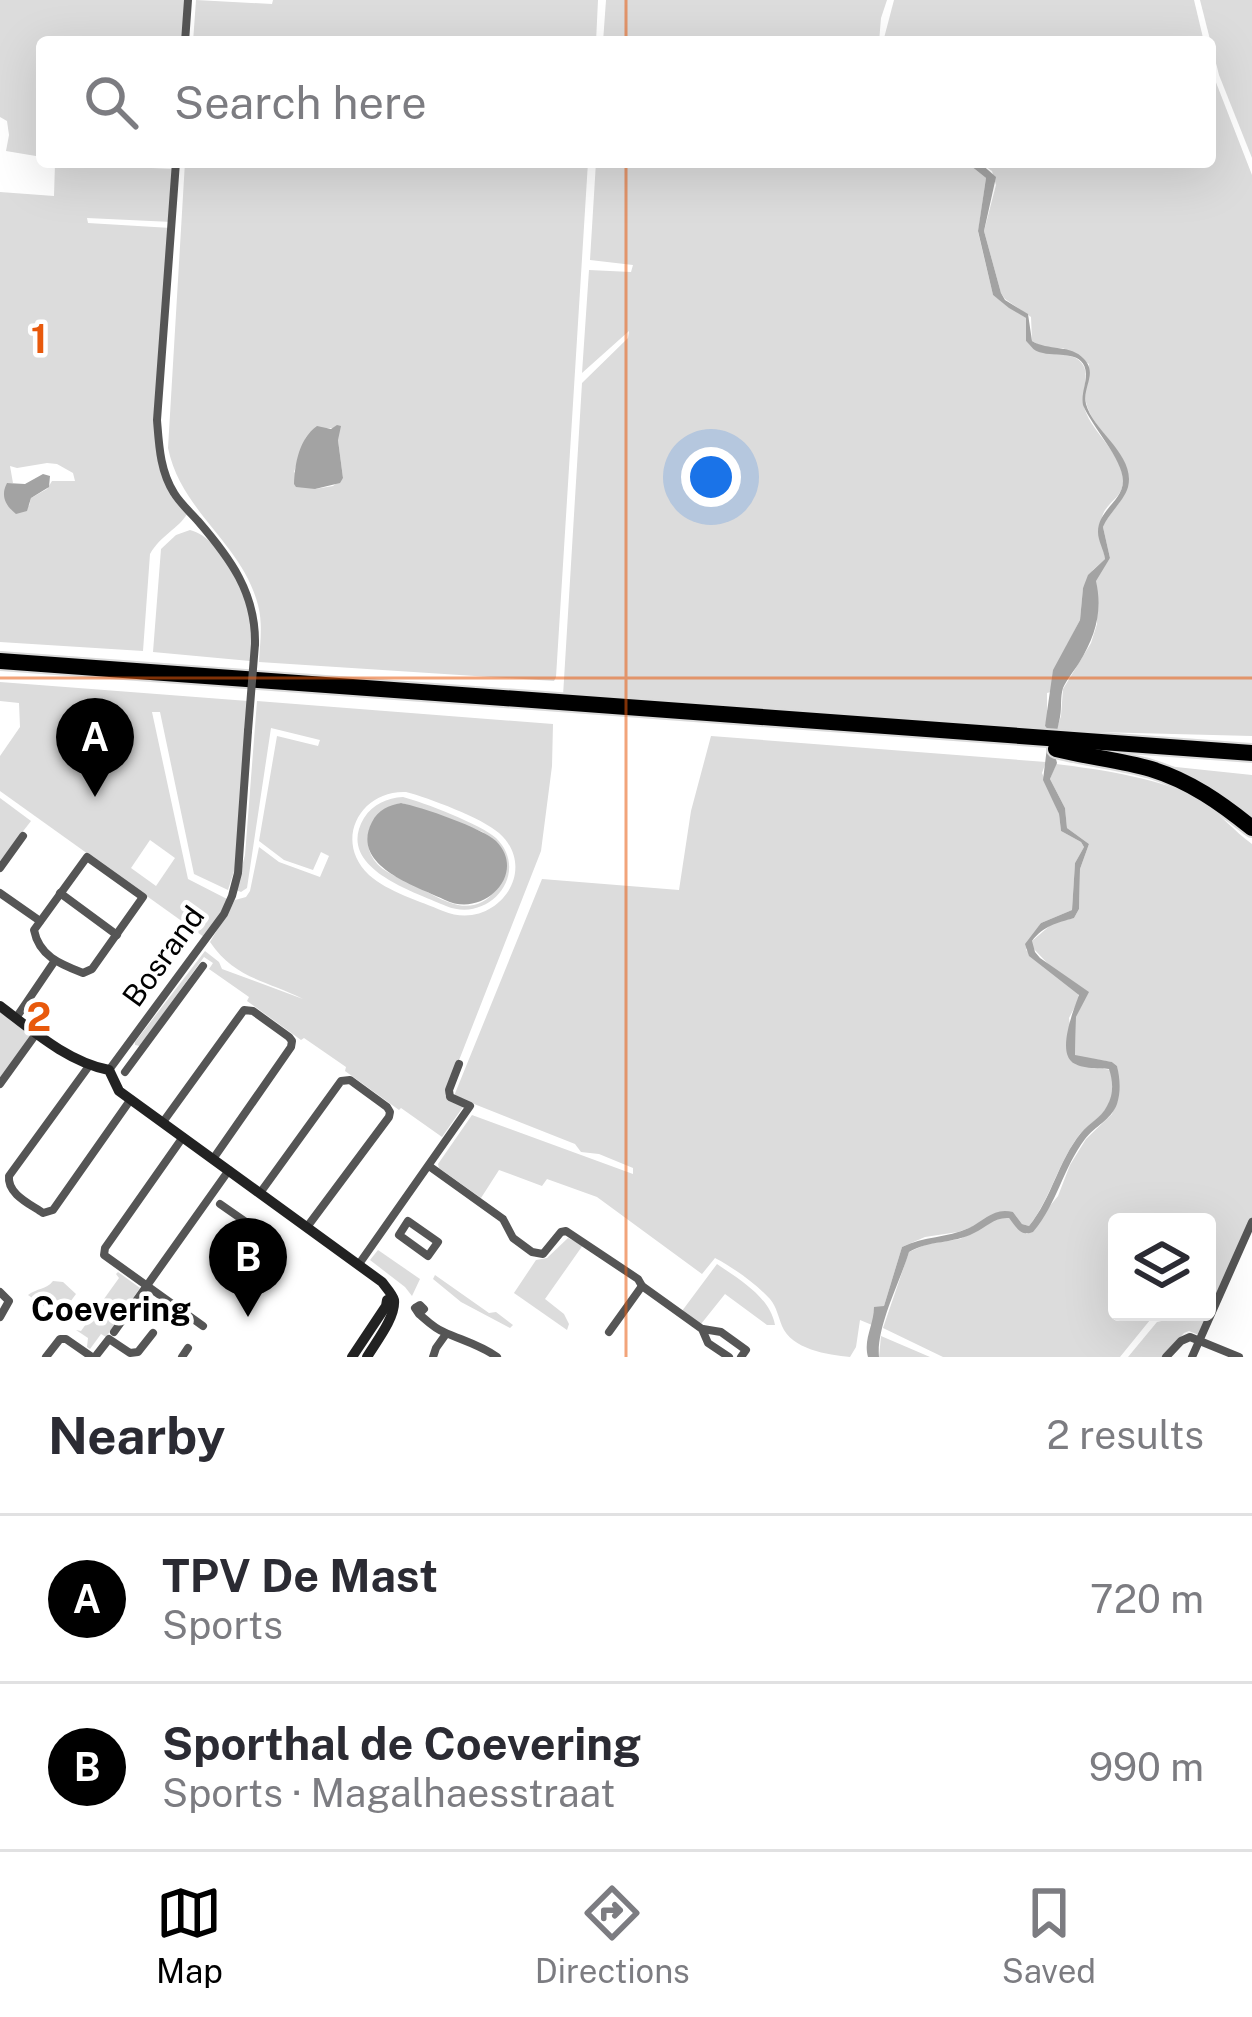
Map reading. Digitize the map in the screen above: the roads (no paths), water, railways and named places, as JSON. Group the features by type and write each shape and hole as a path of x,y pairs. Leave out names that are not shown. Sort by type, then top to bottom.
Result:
{"highway":[{"path":"0,662 1052,743 1252,764"},
{"path":"0,673 1252,753"},
{"path":"1132,744 1252,741"},
{"path":"1052,743 1169,775 1210,796 1252,828"}],"street":[{"path":"185,36 188,0"},
{"name":"Bosrand","path":"109,1070 224,914 240,853 255,644 252,608 237,570 174,493 160,460 157,420 176,168"},
{"path":"0,868 23,836"},
{"path":"87,857 143,897 88,972 54,962 34,938 34,930 60,893 87,857"},
{"path":"0,893 40,921"},
{"path":"60,893 117,934"},
{"path":"16,1018 54,962"},
{"name":"Bosrand","path":"125,1072 202,966"},
{"path":"0,1006 89,1066 109,1070 119,1090 382,1282 394,1302 367,1357"},
{"path":"163,1122 244,1010 253,1011 289,1037 291,1047 213,1159"},
{"path":"0,1084 36,1034"},
{"name":"Bosrand","path":"130,1043 141,1051"},
{"path":"359,1264 470,1106 450,1096 459,1064"},
{"path":"89,1066 9,1176 13,1192 43,1213 53,1210 131,1099"},
{"path":"260,1192 341,1081 350,1080 390,1112 307,1226"},
{"path":"183,1137 104,1255 203,1326"},
{"path":"429,1166 503,1219 510,1235 532,1252 543,1254 566,1231 702,1329 721,1332 746,1350 741,1357"},
{"path":"46,1357 60,1339 94,1357 229,1170"},
{"path":"220,1204 253,1227"},
{"path":"390,1220 403,1229"},
{"path":"408,1221 438,1242 428,1256 399,1235 403,1229 408,1221"},
{"path":"1192,1357 1252,1222"},
{"path":"609,1332 642,1286"},
{"path":"352,1357 386,1306 389,1291"},
{"path":"0,1292 9,1301 0,1318"},
{"path":"419,1314 446,1334 484,1347 497,1357"},
{"path":"702,1329 708,1343 729,1357"},
{"path":"112,1336 130,1353 138,1352 153,1333"},
{"path":"433,1357 446,1334"},
{"path":"1166,1357 1190,1336 1239,1357"}],"place":[{"name":"TPV De Mast","path":"95,797"},
{"name":"Sporthal de Coevering","path":"248,1317"}],"district":[{"name":"Coevering","path":"111,1309"}]}
